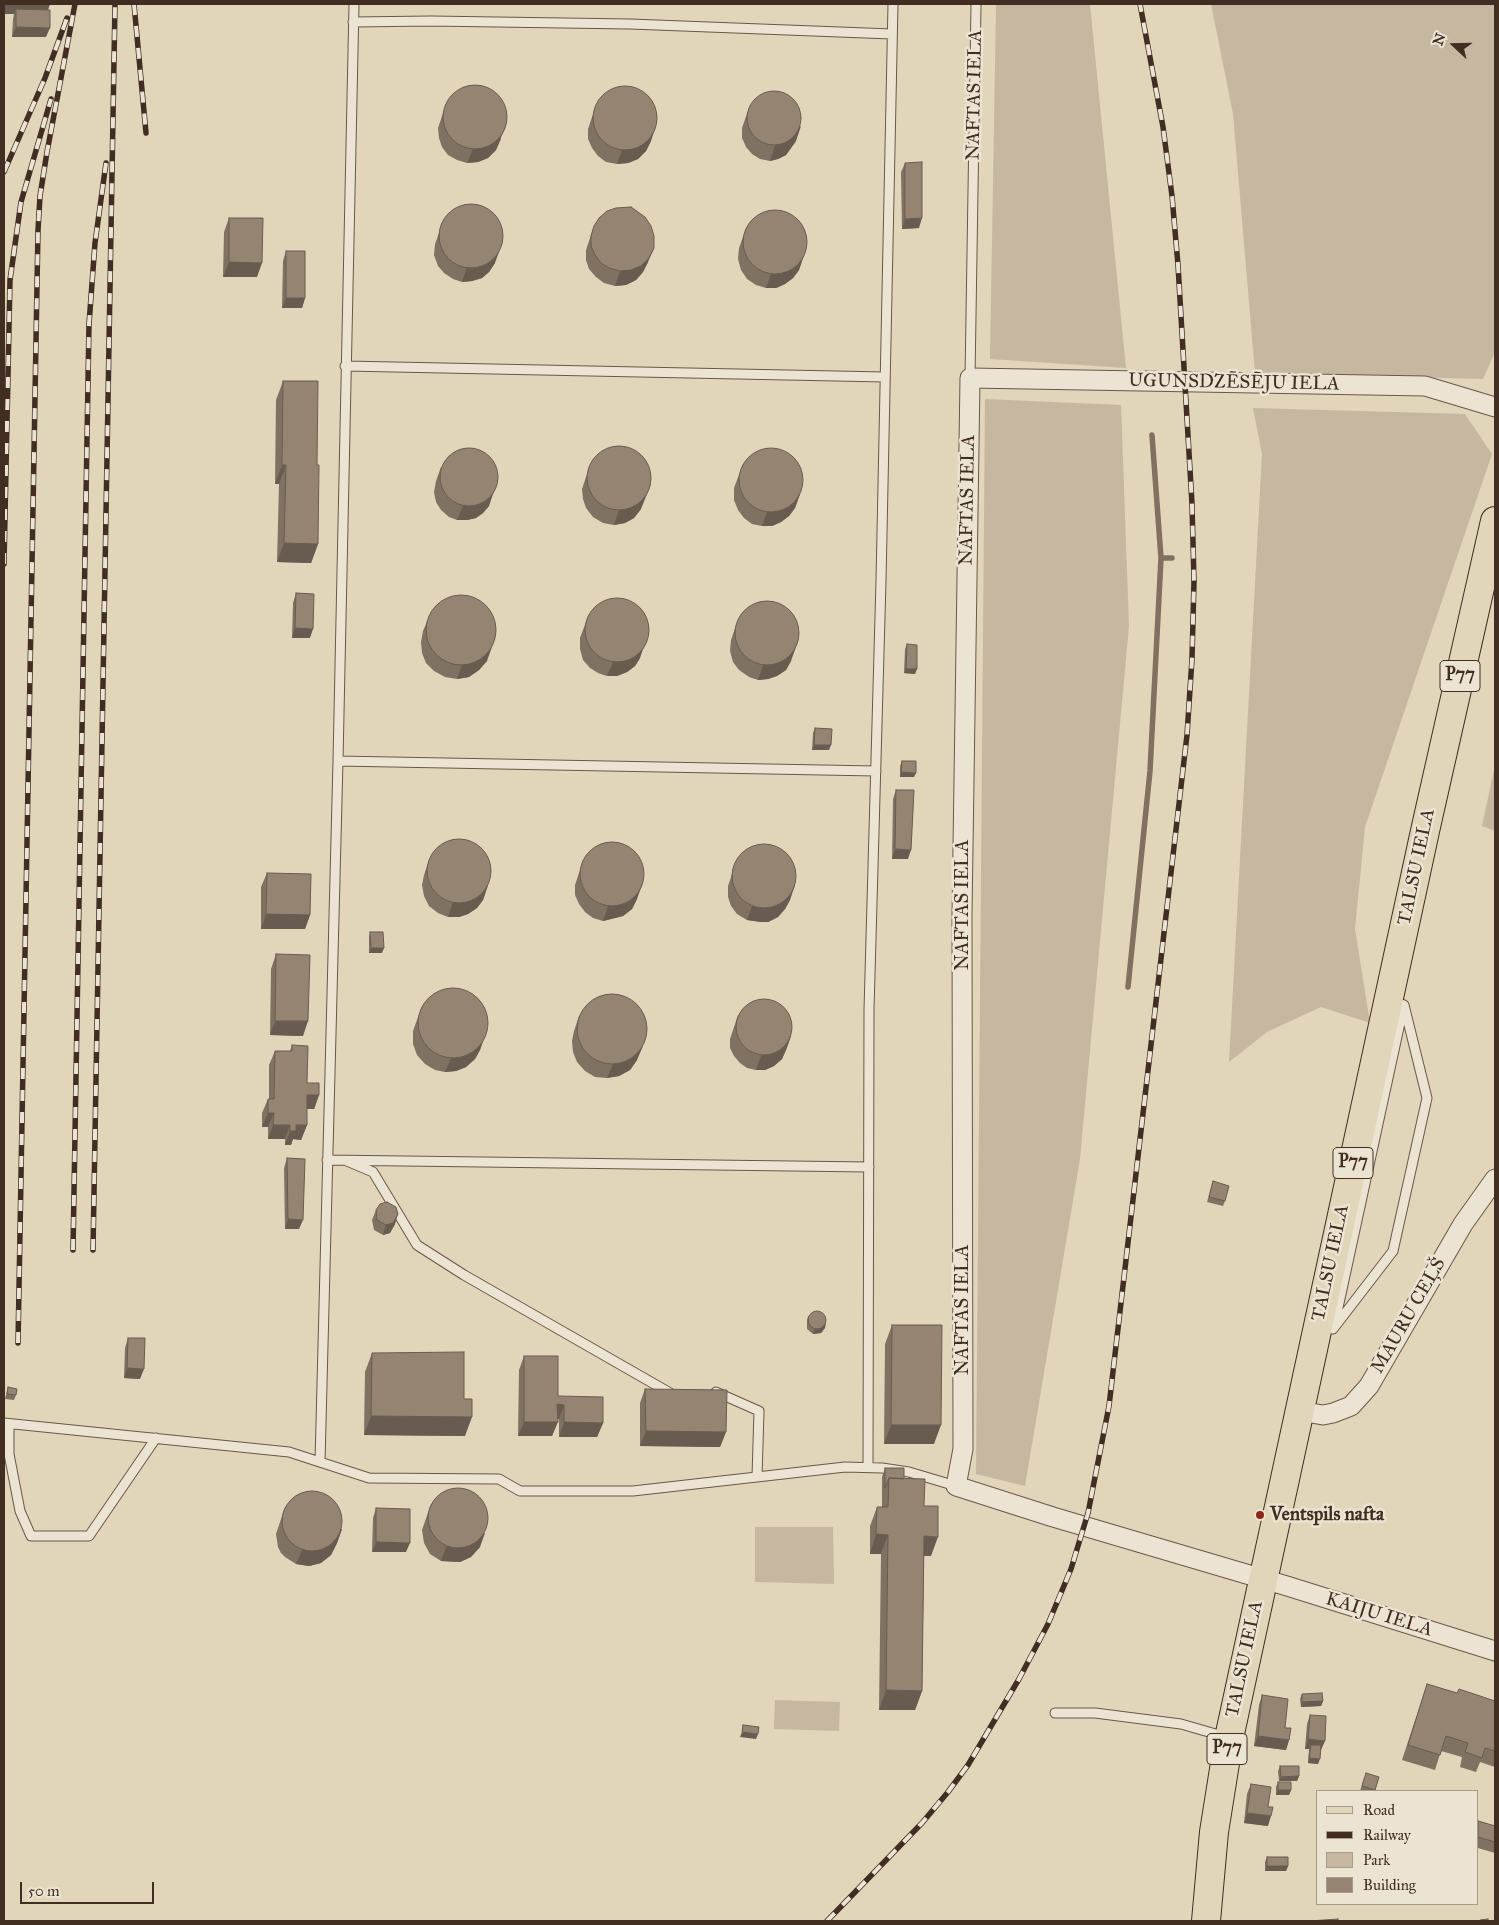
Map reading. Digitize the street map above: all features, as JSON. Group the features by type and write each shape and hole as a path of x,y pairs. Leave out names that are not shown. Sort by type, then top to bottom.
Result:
{"main road":[{"name":"TALSU IELA","path":"1206,1921 1214,1832 1229,1738 1299,1411 1326,1327 1396,1003 1425,831 1495,521"}],"street":[{"name":"UGUNSDZĒSĒJU IELA","path":"970,378 1425,386 1495,407"},
{"name":"NAFTAS IELA","path":"956,1486 963,1449 962,914 970,378"},
{"name":"MAURU CEĻŠ","path":"1299,1411 1323,1415 1333,1414 1351,1406 1369,1386 1463,1224 1495,1179"},
{"path":"956,1486 1262,1580"},
{"name":"KAIJU IELA","path":"1262,1580 1495,1651"}],"lane":[{"path":"320,1462 338,761 354,4"},
{"path":"868,1467 869,1010 893,4"},
{"name":"NAFTAS IELA","path":"970,378 976,4"},
{"path":"353,22 430,21 630,24 892,34"},
{"path":"345,366 885,377"},
{"path":"338,761 876,771"},
{"path":"1326,1327 1393,1251 1427,1098 1396,1003"},
{"path":"327,1160 869,1167"},
{"path":"347,1161 373,1172 417,1245 464,1275 668,1393 677,1393"},
{"path":"706,1392 715,1392 759,1411 757,1477"},
{"path":"156,1438 89,1536 31,1536 20,1511 9,1454 7,1423 156,1438 289,1452 369,1478 499,1478 520,1491 633,1491 845,1467 868,1467 909,1472 956,1486"},
{"path":"1055,1713 1095,1713 1181,1724 1229,1738"}],"green space":[{"path":"996,4 1090,4 1126,368 990,359"},
{"path":"1211,4 1495,4 1495,352 1483,379 1255,373 1233,114"},
{"path":"985,399 1121,405 1129,626 1080,1159 1025,1486 976,1474"},
{"path":"1253,408 1465,414 1492,454 1365,827 1355,929 1370,1023 1321,1007 1267,1032 1229,1062 1262,454"},
{"path":"1495,765 1495,831 1482,826"},
{"path":"755,1527 833,1527 834,1584 755,1582"},
{"path":"775,1700 840,1702 839,1731 774,1729"}],"building":[{"path":"16,9 50,10 50,28 16,27"},
{"path":"475,85 493,91 501,99 507,117 501,135 493,143 475,149 457,143 449,135 443,117 449,99 457,91"},
{"path":"625,86 643,92 651,100 657,118 651,136 643,144 625,150 607,144 599,136 593,118 599,100 607,92"},
{"path":"769,91 779,91 789,95 797,103 801,118 797,133 789,141 779,145 769,145 759,141 751,133 747,123 747,113 751,103 759,95"},
{"path":"922,162 922,218 905,219 905,163"},
{"path":"471,204 489,210 497,218 503,236 497,254 489,262 471,268 453,262 445,254 439,236 445,218 453,210"},
{"path":"631,207 645,217 651,226 654,236 654,248 649,258 641,266 631,270 620,271 609,268 601,263 591,246 591,236 599,218 607,211"},
{"path":"775,210 793,216 801,224 807,242 801,260 793,268 775,274 757,268 749,260 743,242 749,224 757,216"},
{"path":"229,218 263,218 262,263 229,262"},
{"path":"286,251 305,251 305,298 286,298"},
{"path":"283,381 318,381 318,544 284,543 286,465 282,465"},
{"path":"619,446 637,452 645,460 651,478 645,496 637,504 619,510 601,504 593,496 587,478 593,460 601,452"},
{"path":"463,448 475,448 490,456 498,471 498,483 490,498 475,506 463,506 448,498 440,483 440,471 448,456"},
{"path":"771,448 789,454 797,462 803,480 797,498 789,506 771,512 753,506 745,498 739,480 745,462 753,454"},
{"path":"296,593 314,594 313,629 295,628"},
{"path":"461,595 474,598 486,605 493,617 496,630 493,643 486,655 474,662 461,665 448,662 436,655 429,643 426,630 429,617 436,605 448,598"},
{"path":"617,598 635,604 643,612 649,630 643,648 635,656 617,662 599,656 591,648 585,630 591,612 599,604"},
{"path":"767,601 785,607 793,615 799,633 793,651 785,659 767,665 749,659 741,651 735,633 741,615 749,607"},
{"path":"907,644 917,645 917,669 906,669"},
{"path":"815,728 832,729 831,745 814,745"},
{"path":"902,761 916,761 916,773 901,772"},
{"path":"896,790 914,790 911,850 895,849"},
{"path":"459,839 477,845 485,853 491,871 485,889 477,897 459,903 441,897 433,889 427,871 433,853 441,845"},
{"path":"612,842 630,848 638,856 644,874 638,892 630,900 612,906 594,900 586,892 580,874 586,856 594,848"},
{"path":"764,844 782,850 790,858 796,876 790,894 782,902 764,908 746,902 738,894 732,876 738,858 746,850"},
{"path":"267,873 311,874 310,915 266,914"},
{"path":"370,932 383,932 384,948 371,948"},
{"path":"276,954 310,955 308,1021 275,1021"},
{"path":"453,988 466,991 478,998 485,1010 488,1023 485,1036 478,1048 466,1055 453,1058 440,1055 428,1048 421,1036 418,1023 421,1010 428,998 440,991"},
{"path":"612,994 625,997 637,1004 644,1016 647,1029 644,1042 637,1054 625,1061 612,1064 599,1061 587,1054 580,1042 577,1029 580,1016 587,1004 599,997"},
{"path":"758,999 770,999 780,1003 788,1011 792,1027 788,1043 780,1051 770,1055 758,1055 748,1051 740,1043 736,1033 736,1021 740,1011 748,1003"},
{"path":"292,1045 308,1046 307,1083 319,1083 319,1095 307,1095 307,1125 296,1125 296,1131 290,1131 290,1125 273,1125 274,1113 268,1113 268,1099 274,1099 275,1051 292,1051"},
{"path":"287,1158 305,1159 303,1220 288,1219"},
{"path":"1213,1181 1229,1186 1225,1201 1209,1197"},
{"path":"387,1202 396,1207 398,1214 393,1223 386,1225 377,1220 376,1210 380,1204"},
{"path":"817,1311 823,1314 826,1320 823,1326 817,1329 811,1326 808,1320 811,1314"},
{"path":"892,1325 942,1325 941,1425 891,1425"},
{"path":"128,1338 145,1338 144,1369 127,1368"},
{"path":"464,1352 464,1399 472,1399 472,1417 371,1416 372,1353"},
{"path":"524,1356 558,1356 558,1396 603,1397 603,1423 564,1422 564,1405 557,1404 558,1422 524,1422"},
{"path":"8,1387 17,1389 16,1395 7,1394"},
{"path":"645,1389 727,1390 726,1432 646,1431"},
{"path":"885,1468 904,1468 904,1479 889,1478 885,1488"},
{"path":"889,1478 925,1479 924,1506 938,1506 938,1537 924,1536 922,1691 886,1690 888,1535 876,1534 877,1507 888,1507"},
{"path":"452,1488 464,1488 475,1493 483,1501 488,1512 486,1530 475,1543 464,1548 452,1548 441,1543 433,1535 428,1524 428,1512 433,1501 441,1493"},
{"path":"306,1491 318,1491 329,1496 337,1504 342,1515 340,1533 329,1546 318,1551 306,1551 295,1546 287,1538 282,1527 282,1515 287,1504 295,1496"},
{"path":"376,1508 410,1509 410,1543 376,1542"},
{"path":"1427,1684 1457,1693 1459,1689 1495,1701 1495,1751 1485,1748 1482,1758 1465,1752 1468,1743 1446,1736 1440,1755 1408,1745"},
{"path":"1322,1693 1323,1701 1302,1702 1302,1694"},
{"path":"1262,1695 1288,1699 1285,1728 1291,1728 1289,1740 1258,1736"},
{"path":"1310,1715 1326,1716 1325,1741 1308,1739"},
{"path":"743,1725 759,1727 758,1734 742,1732"},
{"path":"1311,1745 1321,1745 1320,1759 1309,1758"},
{"path":"1280,1766 1299,1766 1299,1776 1281,1777"},
{"path":"1366,1773 1379,1777 1375,1790 1362,1786"},
{"path":"1278,1782 1291,1782 1291,1790 1278,1790"},
{"path":"1251,1784 1271,1787 1268,1807 1273,1807 1271,1816 1247,1813"},
{"path":"1479,1821 1495,1826 1495,1842 1479,1837"},
{"path":"1267,1857 1288,1857 1288,1866 1267,1866"},
{"path":"1338,1919 1338,1921 1310,1921"}],"waterway":[{"path":"1128,987 1150,771 1161,558 1152,435"},
{"path":"1161,558 1172,558"}],"railway":[{"path":"18,1343 38,230 40,196 47,152 75,4"},
{"path":"93,1250 115,4"},
{"path":"134,4 146,133"},
{"path":"827,1921 922,1823 948,1792 968,1765 1019,1679 1048,1624 1071,1569 1088,1513 1109,1406 1187,735 1192,659 1194,581 1192,504 1178,265 1172,196 1163,127 1140,4"},
{"path":"4,172 45,78 67,18"},
{"path":"4,564 10,280 21,202 51,99"},
{"path":"73,1250 89,324 95,243 106,163"}],"place":[{"name":"Ventspils nafta","path":"1260,1515"}]}
